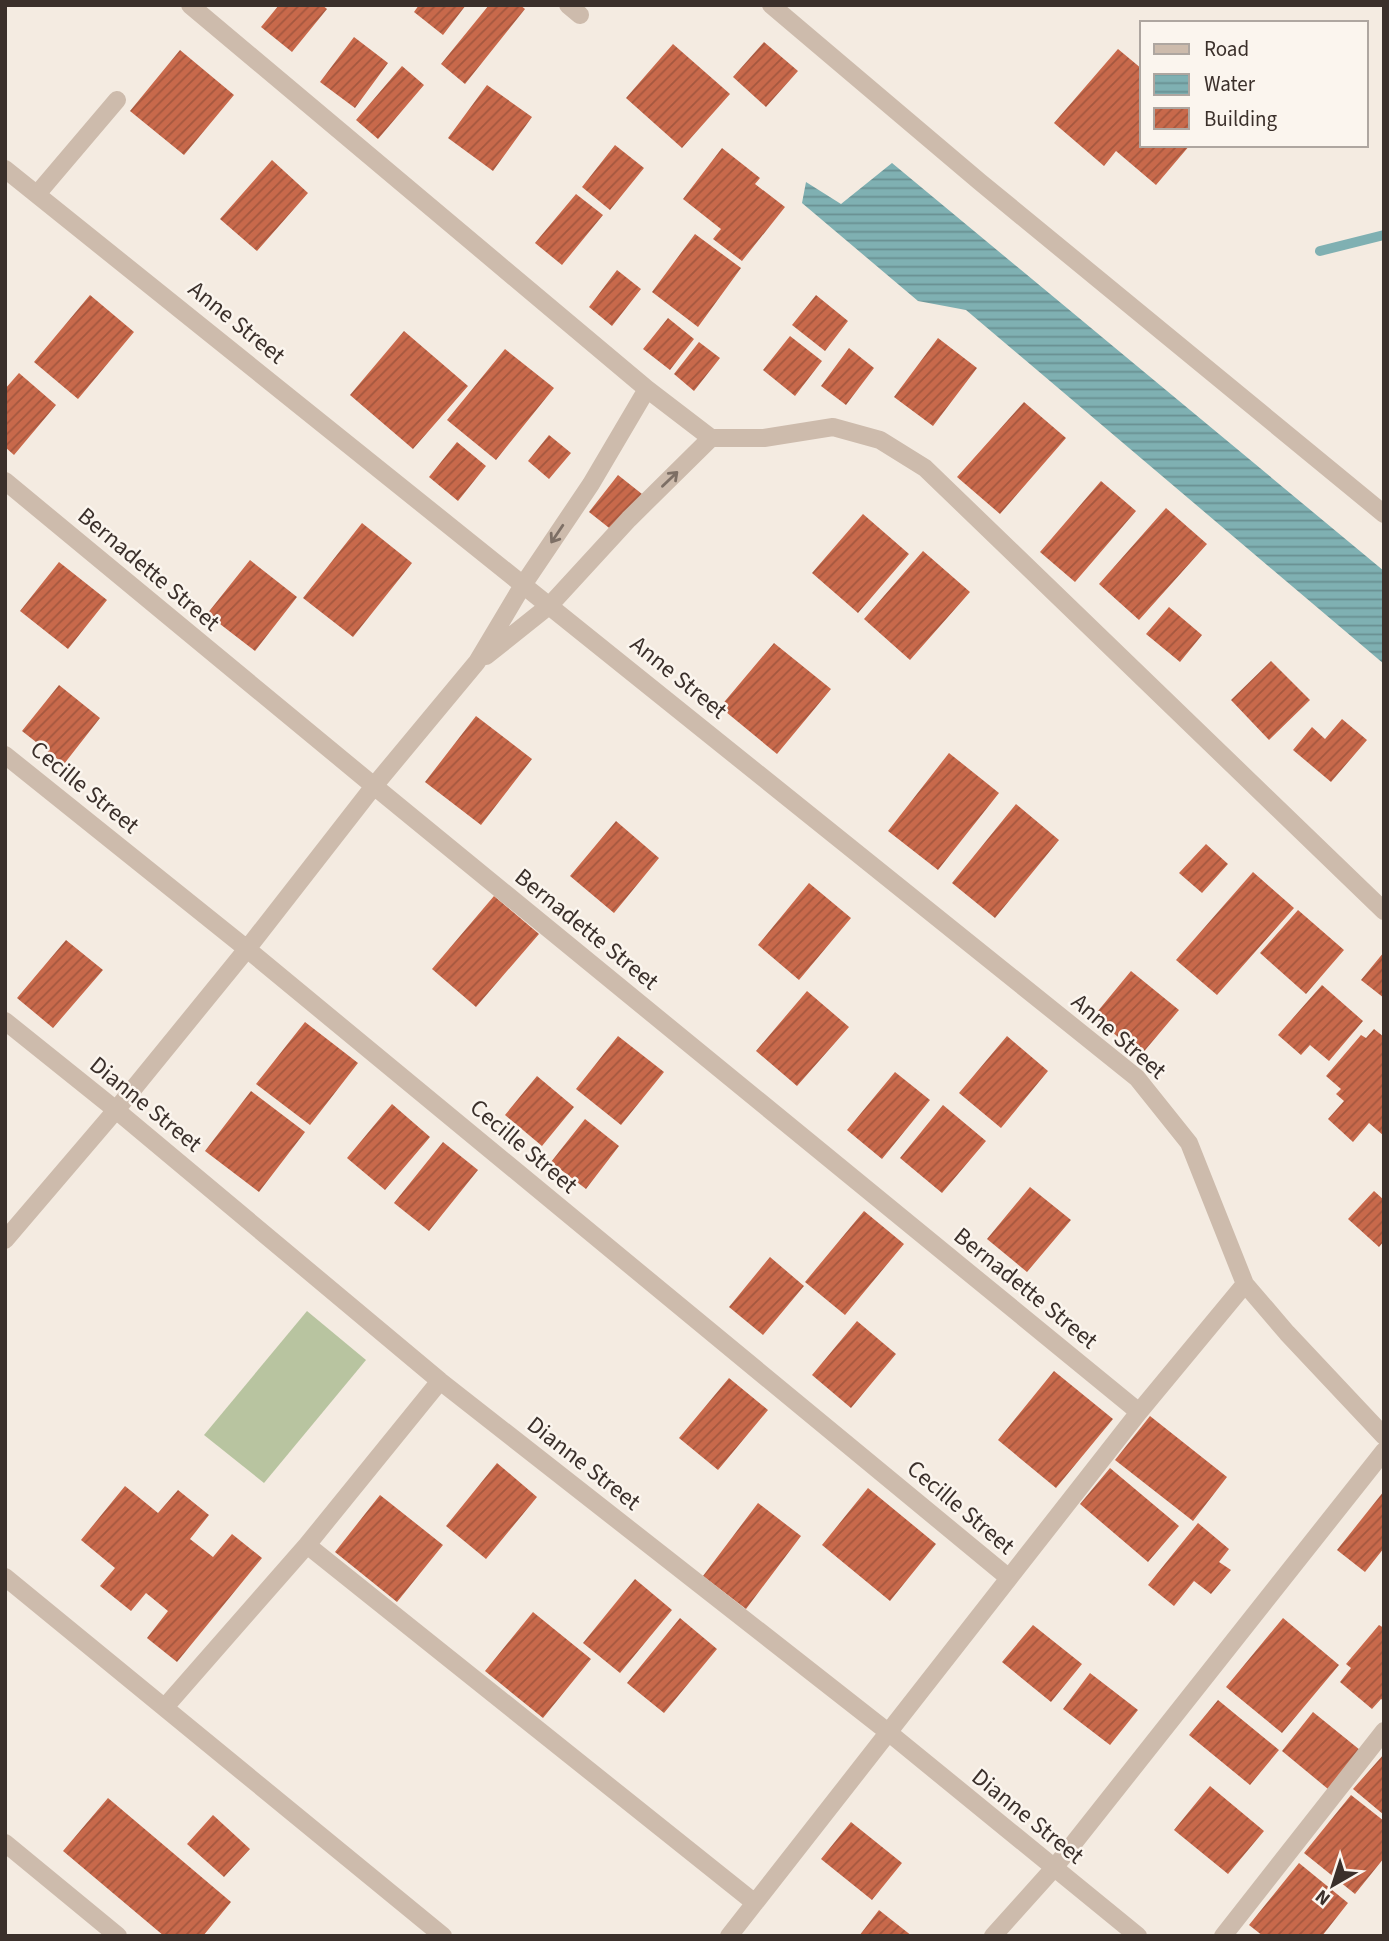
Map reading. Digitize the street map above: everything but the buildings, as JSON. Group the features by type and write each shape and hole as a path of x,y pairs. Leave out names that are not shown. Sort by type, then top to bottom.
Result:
{"street":[{"path":"771,5 980,182 1384,514"},
{"path":"203,9 646,389 711,439 764,438 833,426 880,440 925,468 1384,911"},
{"path":"38,193 117,100"},
{"name":"Anne Street","path":"5,169 1137,1078 1189,1143 1245,1284 1287,1334 1384,1436"},
{"path":"5,1240 247,950 374,786 477,662 523,584 591,484 646,389"},
{"path":"477,662 550,605 629,519 711,439"},
{"name":"Bernadette Street","path":"5,481 1139,1412"},
{"name":"Cecille Street","path":"5,755 247,950 1009,1578"},
{"name":"Dianne Street","path":"5,1021 116,1110 440,1381 888,1732 1138,1936"},
{"path":"729,1936 1139,1412 1245,1284"},
{"path":"165,1707 307,1545 440,1381"},
{"path":"993,1936 1054,1868 1384,1451"},
{"path":"307,1545 755,1903"},
{"path":"5,1577 443,1936"},
{"path":"1223,1936 1384,1731"},
{"path":"5,1843 118,1936"}],"green space":[{"path":"307,1311 366,1360 264,1483 204,1435"}],"water":[{"path":"892,163 1384,571 1384,664 966,310 918,301 802,203 806,182 841,204"}],"waterway":[{"path":"1320,251 1384,235"}]}
